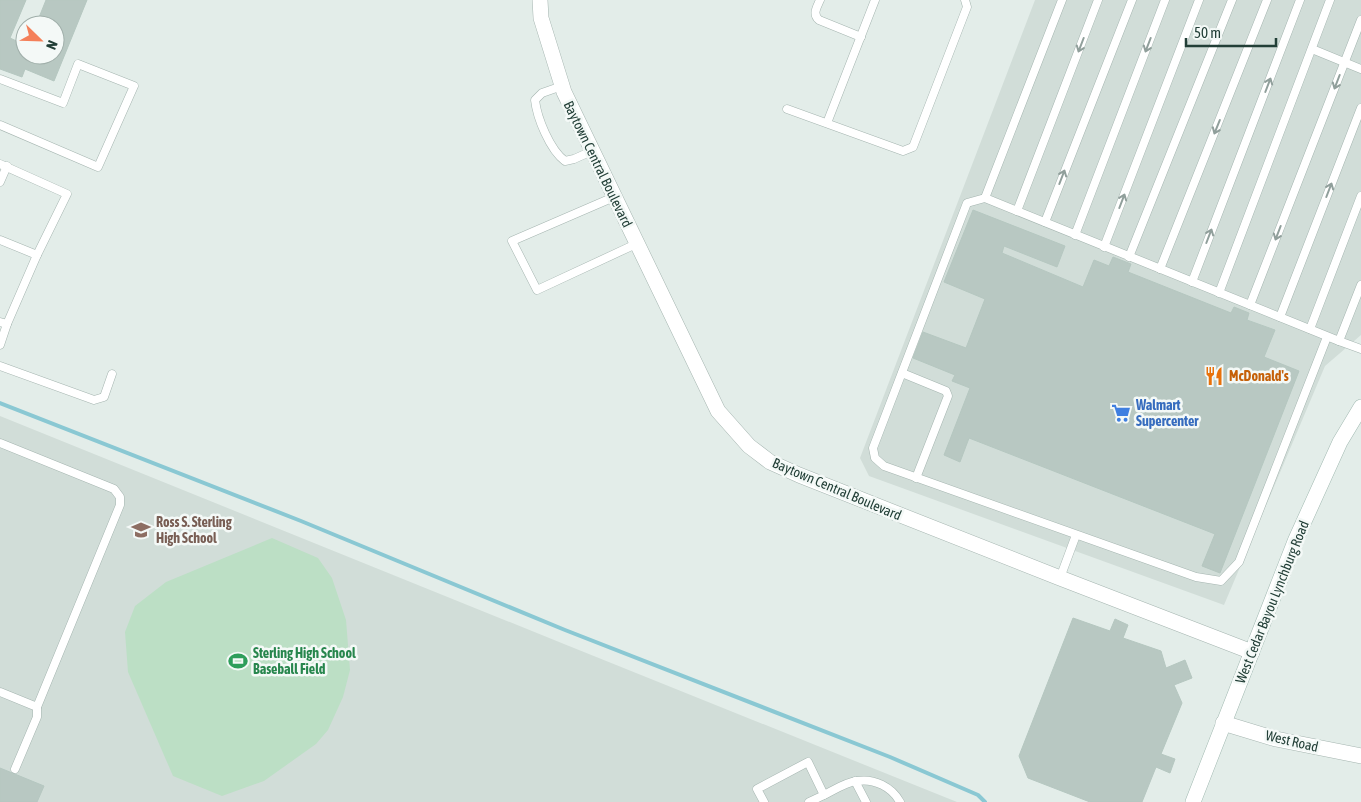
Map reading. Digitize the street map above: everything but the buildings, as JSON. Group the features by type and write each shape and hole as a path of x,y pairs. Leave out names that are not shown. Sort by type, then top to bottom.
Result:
{"street":[{"name":"Baytown Central Boulevard","path":"540,0 541,18 562,86 592,151 718,411 749,446 770,462 799,475 1252,652"},
{"name":"West Cedar Bayou Lynchburg Road","path":"1194,802 1296,539 1340,442 1361,407"},
{"name":"West Road","path":"1224,724 1276,739 1361,756"}],"lane":[{"path":"820,0 814,14 815,17 861,37"},
{"path":"827,123 875,0"},
{"path":"787,109 903,151 912,147 967,7 965,0"},
{"path":"985,198 1062,0"},
{"path":"1017,211 1098,0"},
{"path":"1045,222 1132,0"},
{"path":"1075,235 1165,0"},
{"path":"1104,247 1199,0"},
{"path":"1129,257 1232,0"},
{"path":"1160,269 1267,0"},
{"path":"1192,282 1300,0"},
{"path":"1219,293 1330,0"},
{"path":"1250,305 1361,20"},
{"path":"1312,49 1361,69"},
{"path":"0,79 63,103 78,64 134,86 98,167 0,125"},
{"path":"562,86 542,92 535,100 536,109 553,148 566,161 574,160 592,151"},
{"path":"1280,318 1361,108"},
{"path":"0,182 3,165 68,194 4,323 0,345"},
{"path":"1310,329 1361,196"},
{"path":"614,197 512,241 537,290 636,244"},
{"path":"1328,337 1238,562 1221,581 1196,577 916,478 884,466 875,458 873,448 967,203 985,198 1361,350"},
{"path":"0,240 37,255"},
{"path":"1339,341 1361,285"},
{"path":"0,366 94,400 104,397 112,374"},
{"path":"902,373 946,391 948,396 916,478"},
{"path":"0,443 114,489 120,497 120,505 37,707 37,717 15,769"},
{"path":"1060,578 1076,534"},
{"path":"0,692 37,707"},
{"path":"764,802 757,788 808,762 824,795"},
{"path":"856,781 866,802"},
{"path":"809,802 856,781 867,781 890,789 900,802"}],"shaded area":[{"path":"1035,0 1361,0 1361,335 1325,366 1224,605 869,476 860,458"},
{"name":"Ross S. Sterling High School","path":"0,416 564,644 957,802 0,802"}],"green space":[{"name":"Sterling High School Baseball Field","path":"272,538 318,558 332,578 346,620 350,670 343,697 328,730 316,744 264,781 222,796 173,776 128,672 125,632 135,606 166,582"}],"waterway":[{"path":"0,403 301,521 565,630 890,757 978,795 985,802"}],"place":[{"name":"McDonald's","path":"1214,376"},
{"name":"Walmart Supercenter","path":"1121,413"},
{"name":"Ross S. Sterling High School","path":"141,530"},
{"name":"Sterling High School Baseball Field","path":"238,661"}]}
